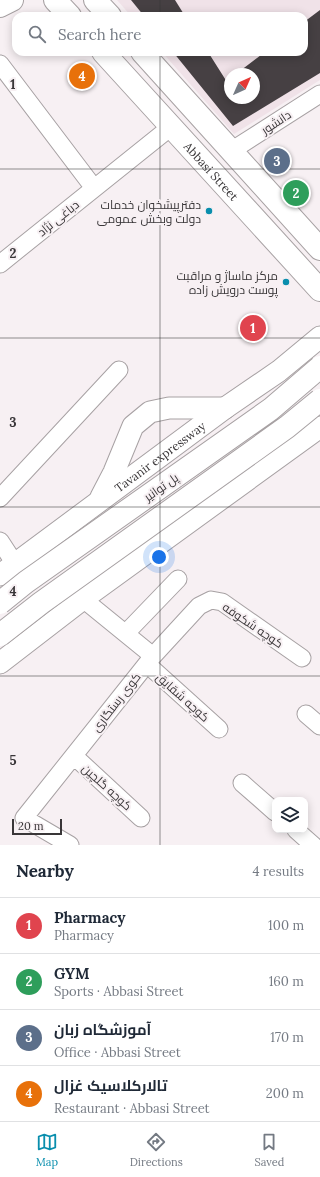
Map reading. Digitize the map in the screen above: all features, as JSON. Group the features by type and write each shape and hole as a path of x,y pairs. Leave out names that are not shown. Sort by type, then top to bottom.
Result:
{"main road":[{"path":"0,6 12,0"},
{"path":"55,0 66,12"},
{"path":"95,0 106,12"},
{"name":"Abbasi Street","path":"107,56 320,290"},
{"path":"146,56 320,249"},
{"name":"پل توانیر","path":"0,603 26,582 271,409 320,367"},
{"name":"پل توانیر","path":"0,635 41,603 287,428 320,400"}],"street":[{"path":"0,64 94,188"},
{"name":"دانشور","path":"231,151 320,94"},
{"name":"دباغی نژاد","path":"0,264 172,126"},
{"name":"Tavanir expressway","path":"4,556 96,504 225,408 279,371 320,337"},
{"path":"0,498 118,370"},
{"path":"279,371 296,376 312,390 320,407"},
{"path":"96,504 114,472 133,426 150,412 169,408 225,408"},
{"path":"0,663 83,599 320,427"},
{"path":"126,633 178,579"},
{"path":"83,599 126,633 150,660"},
{"name":"کوچه شکوفه","path":"150,660 199,606 211,600 222,602 302,658"},
{"name":"کوچه شقایق","path":"150,660 219,729"},
{"name":"کوی رستگاری","path":"70,845 24,818 150,660"},
{"path":"306,714 320,726"},
{"name":"کوچه گلچین","path":"74,756 141,818"},
{"path":"242,783 272,809"},
{"path":"299,833 313,845"}],"shaded area":[{"path":"117,0 320,0 320,80 234,134 166,56 308,56 308,12 128,12"}],"building":[{"path":"131,0 175,0 182,12 141,12"},
{"path":"320,10 320,73 233,126 176,56 211,56 224,77 224,104 260,104 260,68 244,68 260,56 308,56 308,19"}],"place":[{"name":"تالارکلاسیک غزال","path":"82,76"},
{"name":"آموزشگاه زبان","path":"277,161"},
{"name":"GYM","path":"296,193"},
{"name":"دفترپیشخوان خدمات دولت وبخش عمومی","path":"209,211"},
{"name":"مرکز ماساژ و مراقبت پوست درویش زاده","path":"286,282"},
{"name":"Pharmacy","path":"253,328"}]}
